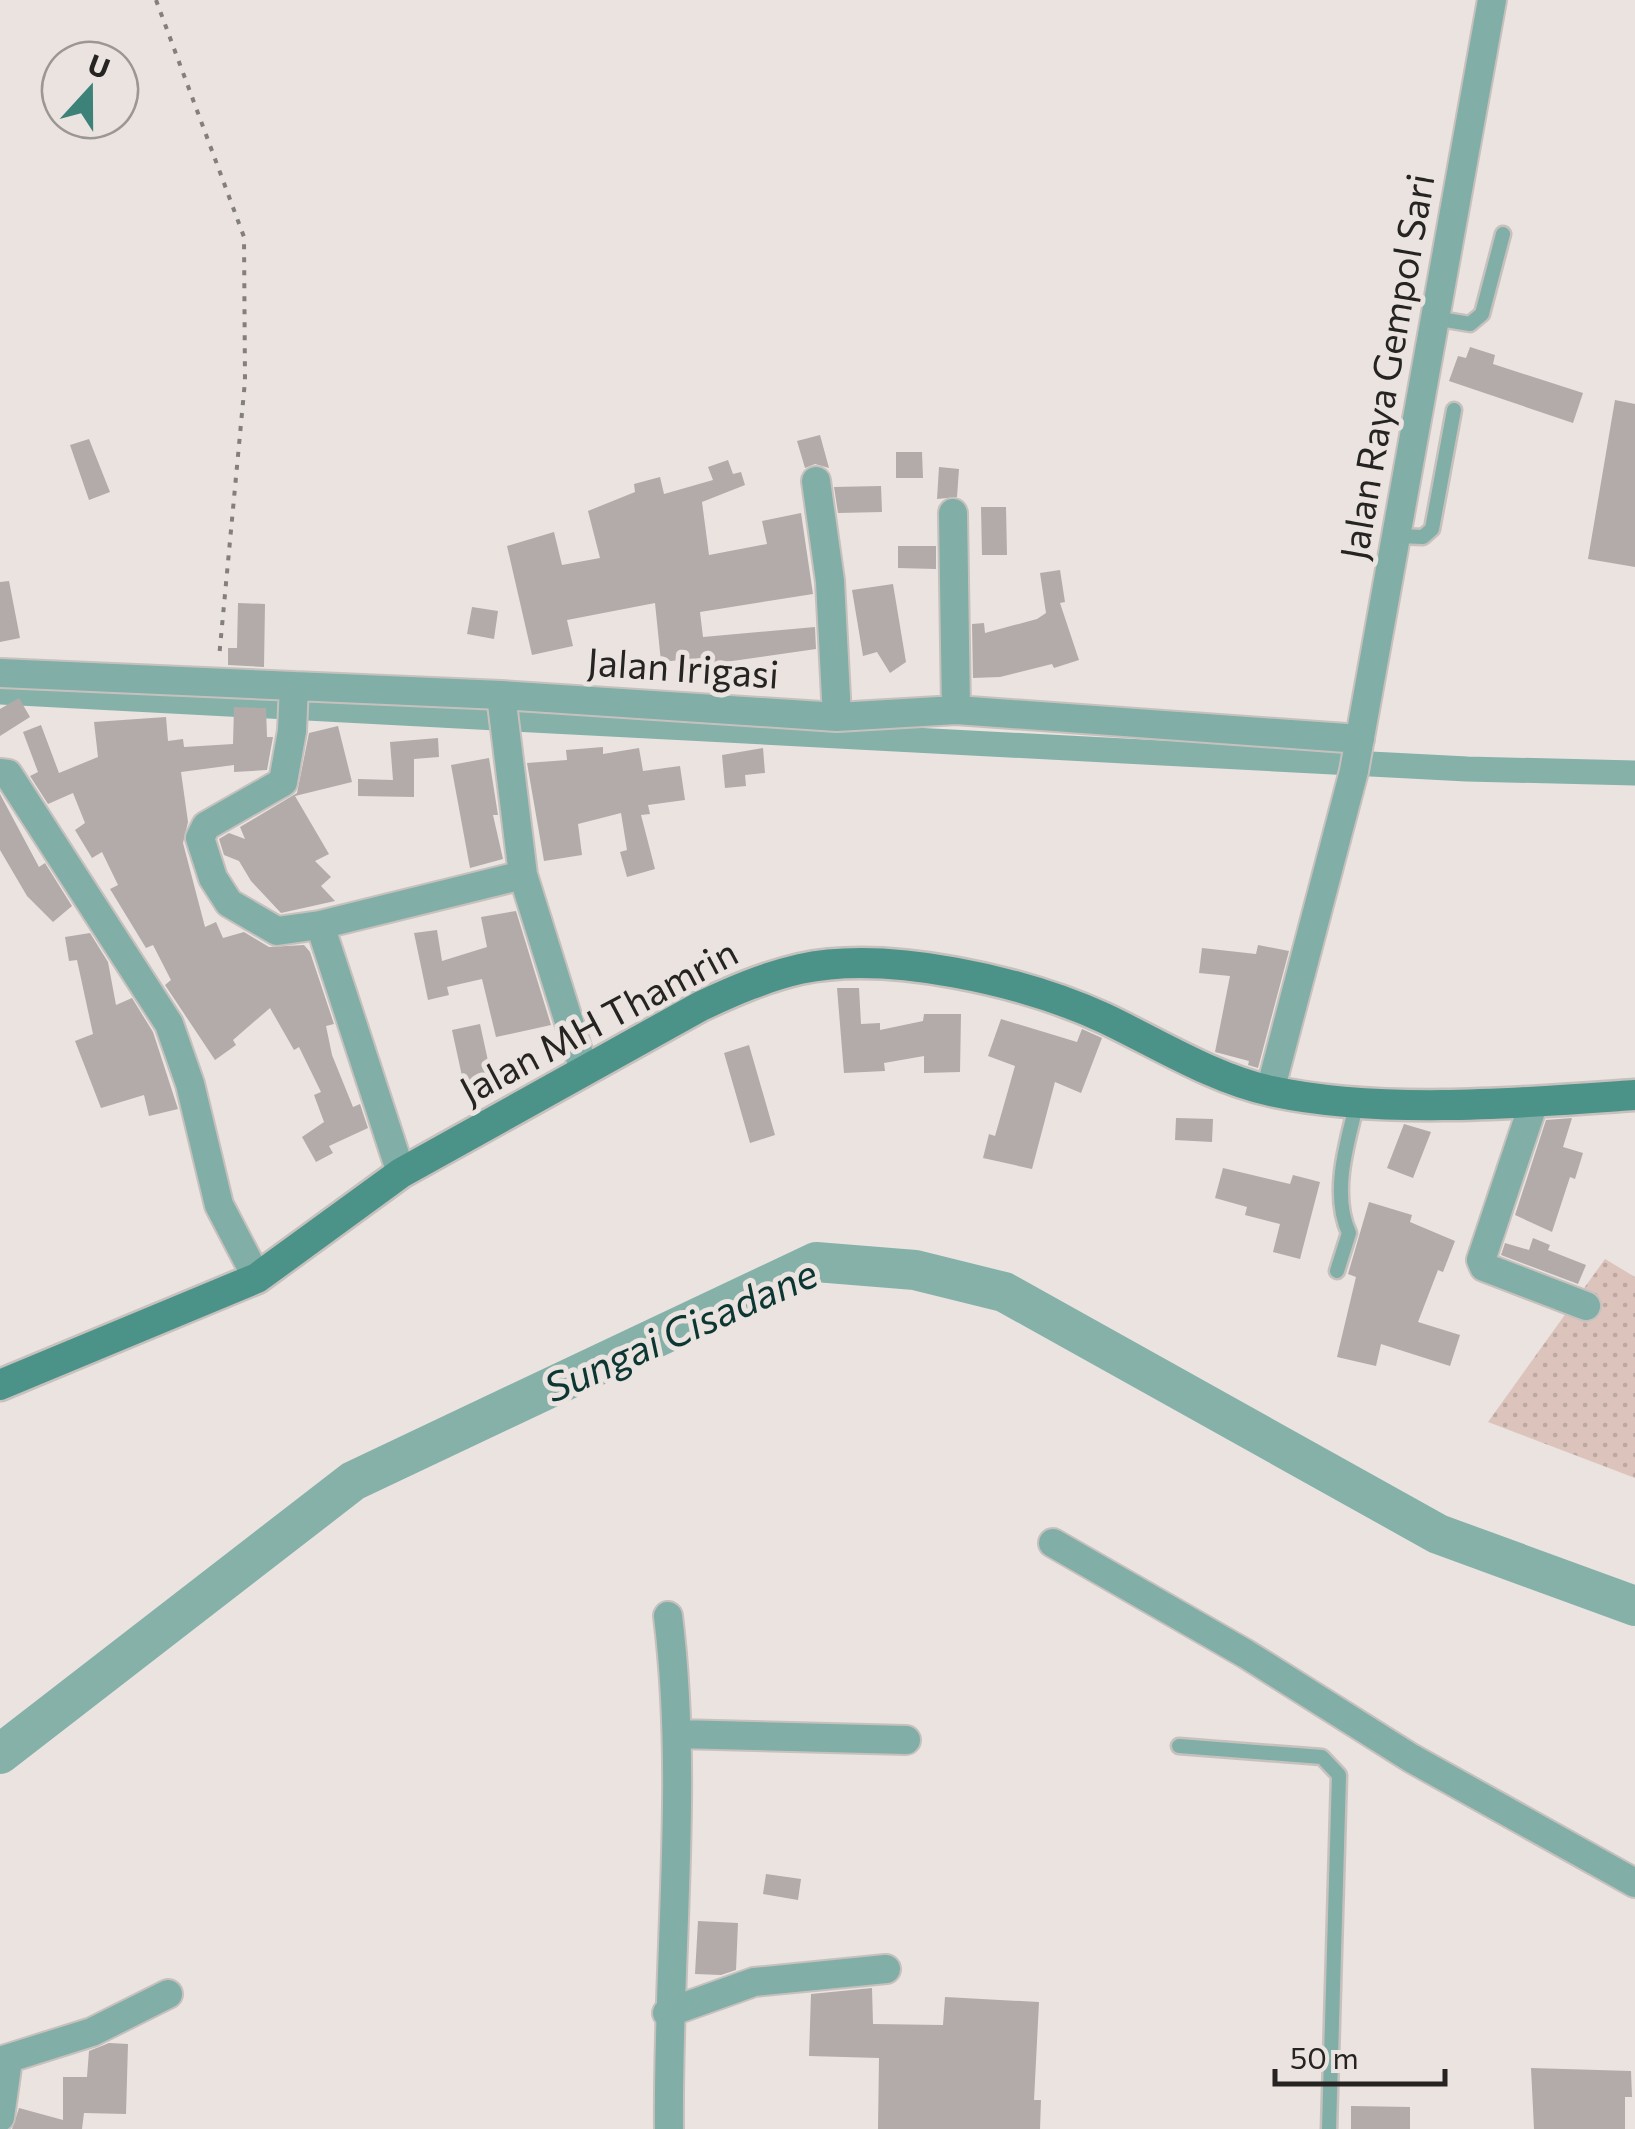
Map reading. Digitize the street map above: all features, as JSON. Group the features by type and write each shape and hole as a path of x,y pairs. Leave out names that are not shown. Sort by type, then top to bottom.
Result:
{"street":[{"name":"Jalan Raya Gempol Sari","path":"1270,1091 1358,752 1492,0"},
{"path":"816,480 830,581 837,718"},
{"path":"953,513 956,710"},
{"name":"Jalan Irigasi","path":"0,673 217,681 293,699 837,718 956,710 1358,752"},
{"path":"293,699 284,782 206,826 200,838 213,878 228,903 277,930 320,925 522,875"},
{"path":"502,706 522,875 584,1070"},
{"path":"0,772 8,774 169,1024 190,1084 220,1204 258,1278"},
{"path":"320,925 401,1173"},
{"name":"Jalan MH Thamrin","path":"0,1385 258,1278 401,1173 584,1070 752,983 803,968 881,964 1016,987 1098,1016 1270,1091 1357,1102 1534,1102 1635,1096"},
{"path":"1534,1102 1481,1260 1484,1268 1586,1306"},
{"path":"1053,1543 1246,1654 1411,1758 1635,1883"},
{"path":"668,1616 678,1734 667,2013 669,2129"},
{"path":"678,1734 906,1740"},
{"path":"667,2013 754,1982 886,1969"},
{"path":"0,2116 4,2061 103,2027 168,1994"}],"lane":[{"path":"1434,318 1470,324 1482,314 1502,234"},
{"path":"1398,536 1423,538 1432,528 1454,410"},
{"path":"1338,1270 1349,1232 1342,1219 1344,1153 1357,1102"},
{"path":"1179,1746 1322,1757 1339,1775 1329,2129"}],"path":[{"path":"156,0 244,237 245,381 217,681"}],"shaded area":[{"path":"1605,1259 1635,1277 1635,1478 1488,1422"}],"building":[{"path":"1470,347 1495,355 1493,364 1583,393 1573,423 1449,381 1458,356 1466,358"},
{"path":"1615,400 1635,404 1635,567 1588,559"},
{"path":"820,435 829,468 815,464 805,468 797,441"},
{"path":"89,439 110,492 89,500 70,445"},
{"path":"896,452 922,452 923,478 896,478"},
{"path":"728,460 733,474 741,472 745,485 702,502 709,555 767,544 762,521 801,513 813,594 700,612 703,637 815,627 816,649 711,664 710,657 661,662 655,603 567,620 573,646 532,655 507,546 554,532 562,565 600,558 588,511 635,492 634,484 660,477 664,494 713,480 708,467"},
{"path":"939,467 959,469 957,497 937,499"},
{"path":"881,486 882,512 838,513 834,487"},
{"path":"981,507 1006,507 1007,555 982,555"},
{"path":"898,546 936,546 936,569 898,568"},
{"path":"1060,570 1065,602 1060,603 1079,660 1054,668 1052,664 1000,677 973,678 972,624 984,623 985,633 1037,619 1046,613 1040,573"},
{"path":"9,581 20,638 0,642 0,582"},
{"path":"893,584 906,662 890,673 877,652 863,656 852,590"},
{"path":"238,603 265,604 264,667 228,665 228,648 237,648"},
{"path":"472,607 498,611 494,639 467,634"},
{"path":"19,698 30,717 0,736 0,709"},
{"path":"234,707 266,708 267,737 273,737 267,770 234,772 234,765 181,772 188,822 183,843 205,927 216,922 223,938 244,932 269,947 304,945 310,952 334,1024 326,1026 332,1055 353,1107 360,1104 368,1128 329,1146 333,1153 316,1162 302,1137 324,1122 314,1095 321,1092 299,1047 294,1050 270,1008 233,1040 236,1045 215,1060 165,985 171,980 153,945 146,948 110,889 118,885 102,852 92,858 75,830 85,823 73,793 48,804 30,776 38,772 23,732 41,725 59,773 98,757 94,722 166,717 168,741 183,739 184,747 233,744"},
{"path":"338,726 352,782 295,796 329,854 315,861 331,877 321,886 335,901 281,913 251,881 239,861 224,855 219,839 229,833 245,839 240,827 297,793 309,733"},
{"path":"438,738 439,757 414,759 414,797 358,796 358,779 393,780 390,742"},
{"path":"603,747 603,754 639,748 643,771 680,766 685,800 648,805 650,814 641,815 655,869 627,877 620,852 627,850 621,813 578,824 582,855 544,861 527,763 567,760 566,750"},
{"path":"763,748 765,773 745,775 746,786 725,788 722,755"},
{"path":"489,758 498,815 493,815 503,859 470,868 451,765"},
{"path":"0,794 39,867 45,863 72,906 53,922 27,896 0,850"},
{"path":"516,911 551,1025 496,1037 482,979 447,987 449,995 428,1000 414,933 437,930 442,961 487,947 481,917"},
{"path":"90,933 108,962 116,1005 132,998 153,1032 178,1109 149,1116 144,1095 101,1108 75,1041 93,1034 77,960 69,961 65,937"},
{"path":"1258,945 1289,951 1258,1068 1248,1065 1249,1061 1215,1052 1230,976 1199,973 1202,948 1256,954"},
{"path":"837,988 859,988 861,1024 880,1023 880,1030 923,1021 924,1014 961,1014 960,1072 924,1073 924,1056 884,1063 885,1071 844,1073"},
{"path":"1001,1019 1077,1042 1082,1029 1102,1038 1081,1093 1055,1082 1032,1169 983,1158 989,1134 995,1136 1015,1066 988,1056"},
{"path":"480,1024 493,1084 465,1090 452,1030"},
{"path":"749,1045 775,1135 750,1143 724,1053"},
{"path":"1176,1118 1213,1119 1212,1142 1175,1140"},
{"path":"1572,1118 1563,1147 1583,1153 1575,1179 1570,1177 1552,1232 1515,1215 1546,1120"},
{"path":"1404,1124 1431,1132 1413,1178 1387,1168"},
{"path":"1223,1168 1290,1184 1293,1175 1320,1182 1300,1259 1273,1252 1280,1224 1245,1215 1247,1207 1215,1198"},
{"path":"1369,1202 1412,1215 1410,1222 1455,1241 1443,1272 1438,1270 1418,1322 1460,1335 1450,1366 1381,1344 1376,1366 1337,1357 1356,1277 1348,1274"},
{"path":"1533,1238 1550,1245 1548,1250 1586,1265 1578,1284 1501,1255 1505,1243 1529,1250"},
{"path":"766,1874 801,1879 798,1900 763,1894"},
{"path":"698,1921 738,1923 736,1970 721,1975 695,1974"},
{"path":"872,1988 873,2024 943,2025 945,1997 1039,2002 1034,2100 1041,2100 1040,2129 878,2129 879,2058 809,2056 811,1994"},
{"path":"109,2043 128,2044 126,2114 84,2113 82,2129 12,2129 19,2108 63,2120 63,2077 87,2077 89,2051"},
{"path":"1531,2068 1631,2071 1632,2097 1625,2097 1625,2129 1534,2129"},
{"path":"1351,2106 1410,2107 1410,2129 1351,2129"}],"waterway":[{"path":"0,692 1467,769 1635,773"},
{"name":"Sungai Cisadane","path":"0,1754 353,1481 816,1262 915,1270 1004,1292 1438,1534 1635,1606"}]}
